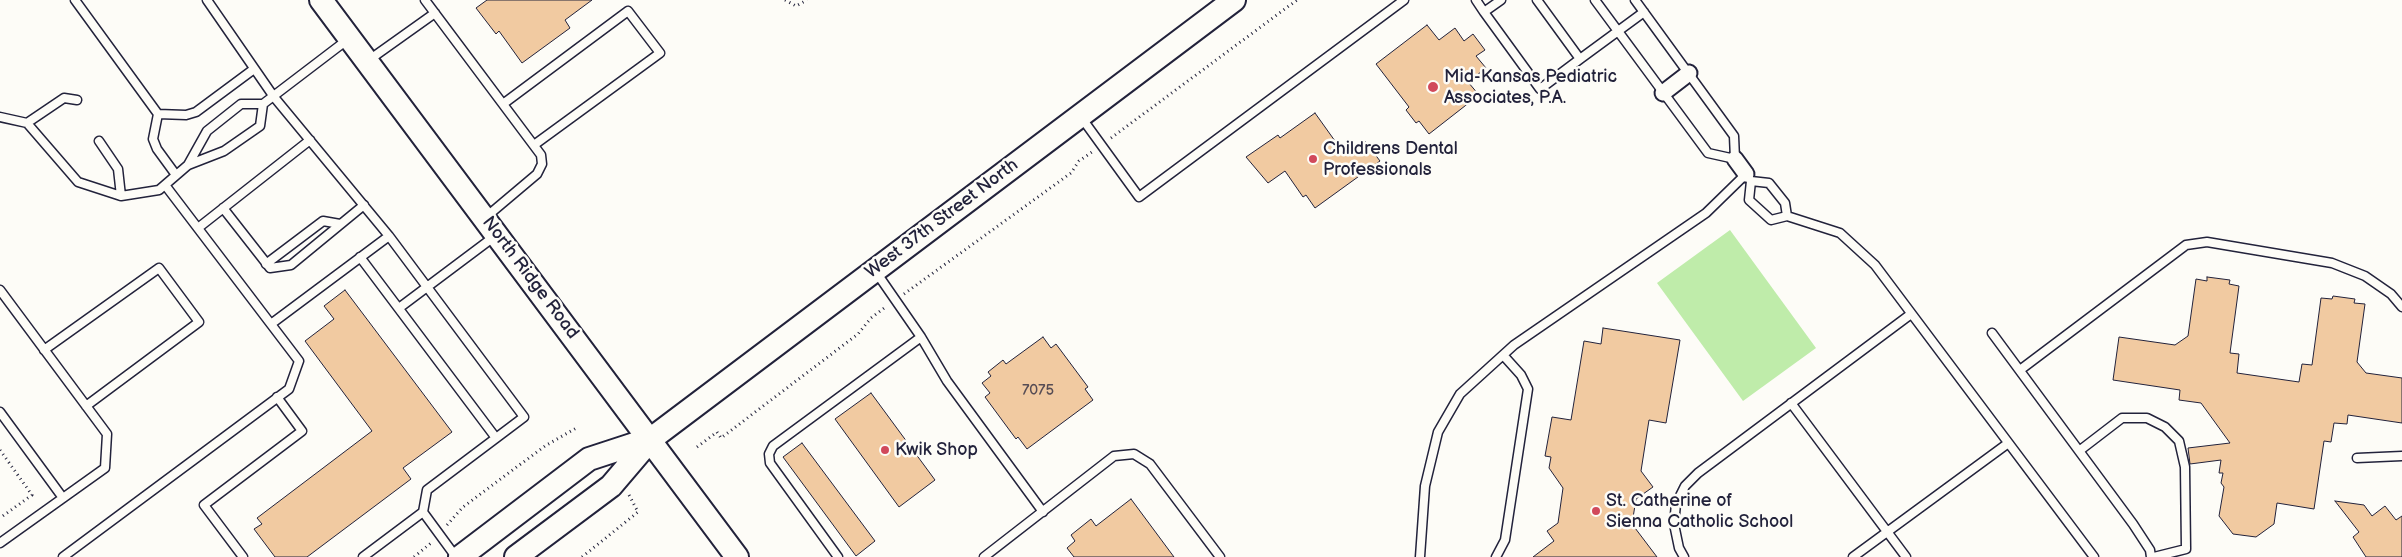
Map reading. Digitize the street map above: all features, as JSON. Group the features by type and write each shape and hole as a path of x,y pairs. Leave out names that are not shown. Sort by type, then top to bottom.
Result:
{"street":[{"name":"North Ridge Road","path":"321,0 651,439 737,557"},
{"name":"West 37th Street North","path":"516,557 611,486 651,439 1234,0"},
{"path":"1663,93 1689,73"},
{"path":"1735,159 1749,178"},
{"name":"West 37th Street North","path":"460,557 589,459 651,439"}],"lane":[{"path":"75,0 158,114 153,138 157,149 176,175"},
{"path":"206,0 274,97 364,205 524,417 427,490 422,512 363,557"},
{"path":"399,308 427,287 491,227 537,174 542,164 541,155 534,145 425,0"},
{"path":"1080,116 1139,197 1404,0"},
{"path":"1476,0 1540,89 1644,12"},
{"path":"1484,12 1501,0"},
{"path":"1537,0 1580,59"},
{"path":"1595,0 1708,154 1735,159 1734,136 1635,0"},
{"path":"503,104 628,11 634,18 660,53 534,145"},
{"path":"367,62 435,13"},
{"path":"188,165 207,131 242,104 263,104 274,97 350,38"},
{"path":"158,114 186,115 196,112 254,69"},
{"path":"27,123 64,98 76,100"},
{"path":"0,117 27,123 78,182 121,196 159,190 188,165 224,152 260,126 263,104"},
{"path":"198,228 310,140"},
{"path":"99,141 118,169 121,196"},
{"path":"1749,178 1768,183 1785,203 1787,216"},
{"path":"1749,178 1749,200 1771,220 1787,216 1840,233 1875,265 2094,557"},
{"path":"1420,557 1425,486 1438,432 1460,394 1503,355 1529,335 1706,213 1749,178"},
{"path":"63,557 289,389 299,361 165,185"},
{"path":"222,208 270,268 291,265 364,205"},
{"path":"266,264 323,221 340,224"},
{"path":"271,324 388,236"},
{"path":"2020,370 2186,245 2207,242 2332,262 2365,276 2391,294 2402,307"},
{"path":"360,257 496,438"},
{"path":"44,350 158,268 199,322 86,406"},
{"path":"874,271 921,337 947,382 1043,512"},
{"path":"0,290 107,434 105,468 0,543"},
{"path":"1684,557 1679,548 1674,524 1676,504 1685,486 1698,472 1911,314"},
{"path":"1992,333 2020,370 2079,451 2133,524 2150,550 2152,557 2186,549 2185,467 2179,441 2165,427 2147,418 2122,418 2079,451"},
{"path":"838,557 770,463 769,454 773,446 921,337"},
{"path":"1496,557 1505,540 1528,389 1521,375 1503,355"},
{"path":"243,557 204,505 302,431 277,397"},
{"path":"1791,403 1906,557"},
{"path":"0,412 63,498"},
{"path":"1853,557 2008,444"},
{"path":"984,557 1114,456 1134,454 1150,464 1220,557"},
{"path":"2357,458 2402,456"},
{"path":"422,512 456,557"}],"path":[{"path":"785,0 796,6 807,0"},
{"path":"697,447 717,432 721,438 858,334 871,318 1071,173 1079,161 1298,0"},
{"path":"414,557 439,534 463,507 545,446 578,427"},
{"path":"0,450 32,495 0,518"},
{"path":"582,557 638,512 629,496"}],"green space":[{"path":"1730,230 1816,348 1743,401 1657,283"}],"building":[{"path":"487,0 592,0 565,20 570,28 522,63 499,31 496,34 476,8"},
{"name":"Mid-Kansas Pediatric Associates, P.A.","path":"1427,25 1439,40 1455,28 1464,41 1473,34 1485,50 1476,56 1486,68 1468,82 1479,95 1429,134 1419,121 1416,123 1406,110 1409,107 1376,64"},
{"name":"Childrens Dental Professionals","path":"1315,113 1345,155 1365,141 1380,161 1315,208 1306,195 1303,197 1285,171 1268,183 1246,157 1278,135 1280,138"},
{"path":"2207,277 2230,280 2229,284 2239,286 2230,353 2239,354 2237,373 2299,382 2302,364 2312,365 2321,298 2332,299 2333,296 2355,299 2354,303 2365,304 2357,362 2366,373 2402,378 2402,423 2348,415 2347,424 2334,423 2331,442 2324,441 2314,509 2277,503 2274,524 2256,537 2233,534 2219,516 2224,487 2221,483 2223,473 2219,473 2221,460 2190,464 2188,448 2230,443 2201,403 2179,400 2180,390 2113,380 2119,337 2175,345 2188,336 2196,279 2207,281"},
{"path":"345,290 452,432 403,468 411,479 307,557 275,557 254,529 262,524 257,518 372,431 305,341 334,319 324,306"},
{"path":"1603,328 1680,340 1666,423 1649,420 1641,471 1653,487 1636,499 1632,524 1657,557 1533,557 1554,541 1547,531 1558,523 1563,488 1549,468 1551,457 1545,456 1552,417 1571,420 1584,341 1601,344"},
{"path":"1043,337 1051,348 1056,344 1088,387 1085,389 1093,400 1027,449 1018,437 1016,439 985,397 990,393 982,383 991,376 988,372 1003,360 1006,364"},
{"name":"Kwik Shop","path":"871,393 935,480 899,507 835,419"},
{"path":"802,443 875,541 856,556 783,457"},
{"path":"1131,499 1174,557 1074,557 1067,548 1075,541 1071,535 1091,519 1096,526"},
{"path":"2335,501 2364,505 2372,516 2385,506 2396,520 2402,516 2402,557 2366,557 2353,537 2359,532"}],"place":[{"name":"Mid-Kansas Pediatric Associates, P.A.","path":"1433,87"},
{"name":"Childrens Dental Professionals","path":"1313,159"},
{"name":"Kwik Shop","path":"885,450"},
{"name":"St. Catherine of Sienna Catholic School","path":"1596,511"}]}
